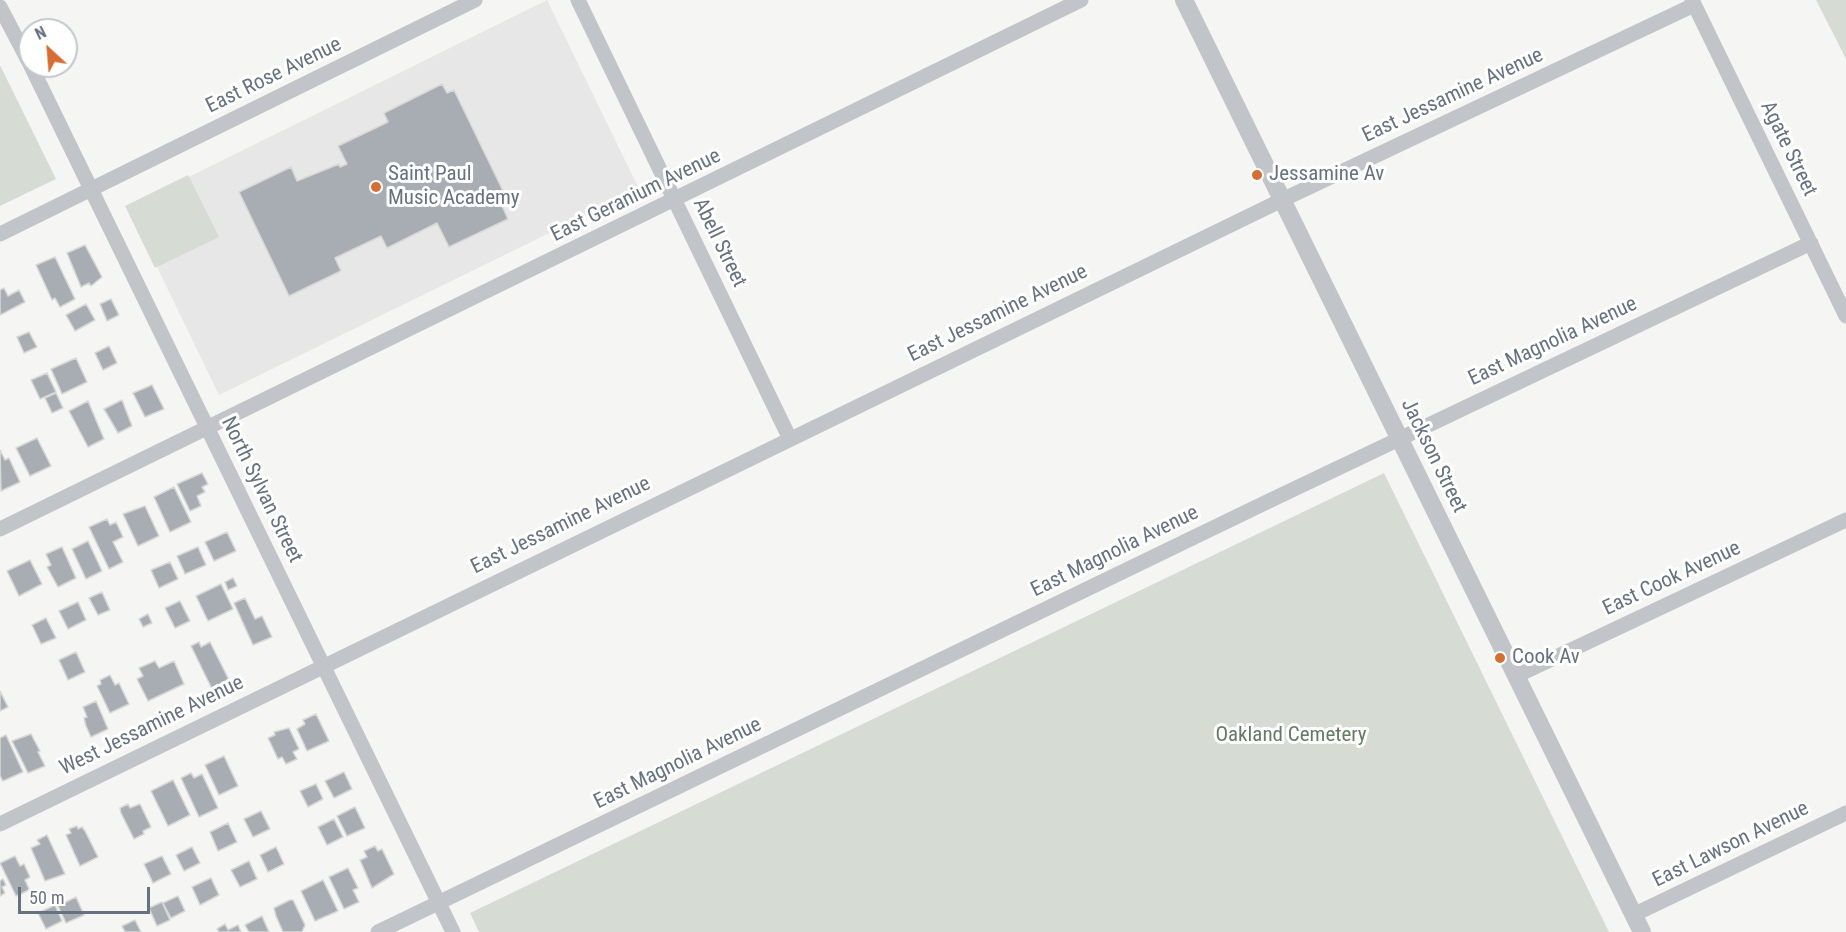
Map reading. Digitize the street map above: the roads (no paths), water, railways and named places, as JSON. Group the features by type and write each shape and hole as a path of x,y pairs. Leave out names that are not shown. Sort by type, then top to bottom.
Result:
{"street":[{"name":"East Rose Avenue","path":"0,234 475,0"},
{"name":"Abell Street","path":"578,0 790,439"},
{"name":"East Geranium Avenue","path":"0,529 675,201 1081,0"},
{"name":"Jackson Street","path":"1184,0 1642,932"},
{"name":"East Jessamine Avenue","path":"323,665 1693,3"},
{"name":"Agate Street","path":"1693,3 1846,316"},
{"name":"North Sylvan Street","path":"0,7 18,42"},
{"name":"North Sylvan Street","path":"36,78 453,932"},
{"name":"East Magnolia Avenue","path":"378,932 1399,438 1810,243"},
{"name":"East Cook Avenue","path":"1516,676 1846,520"},
{"name":"West Jessamine Avenue","path":"0,824 323,665"},
{"name":"East Lawson Avenue","path":"1633,915 1846,813"}],"place":[{"name":"Jessamine Av","path":"1257,175"},
{"name":"Saint Paul Music Academy","path":"376,187"},
{"name":"Cook Av","path":"1500,658"}],"park label":[{"name":"Oakland Cemetery","path":"1291,736"}]}
